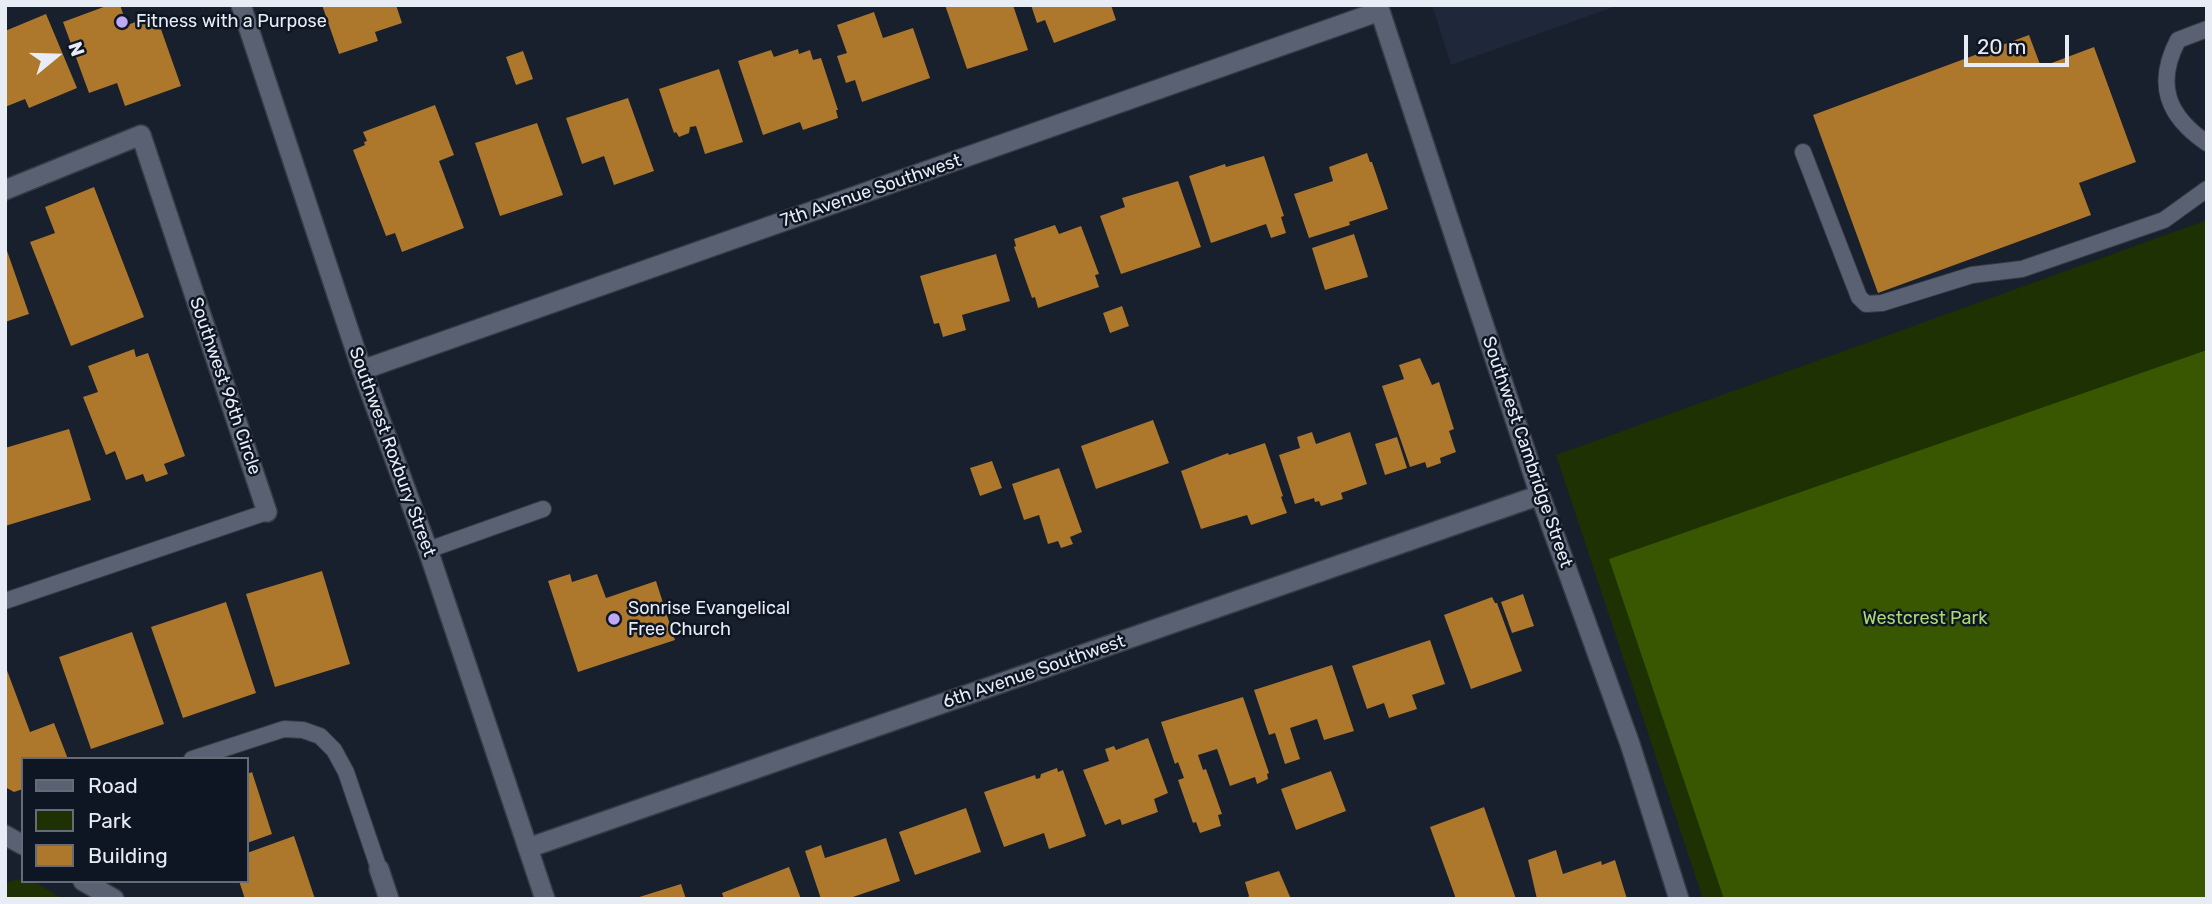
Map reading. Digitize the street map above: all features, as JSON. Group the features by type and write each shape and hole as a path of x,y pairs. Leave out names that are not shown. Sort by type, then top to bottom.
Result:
{"street":[{"name":"Southwest Roxbury Street","path":"241,5 362,370 428,550 545,899"},
{"name":"7th Avenue Southwest","path":"362,370 1379,8"},
{"name":"Southwest Cambridge Street","path":"1379,8 1540,495 1630,744 1679,899"},
{"name":"Southwest 96th Circle","path":"5,190 141,135 267,512"},
{"name":"6th Avenue Southwest","path":"528,848 1540,495"},
{"path":"5,835 21,844"},
{"path":"379,869 389,899"},
{"path":"86,883 114,899"}],"lane":[{"path":"2207,29 2178,40 2168,62 2165,86 2176,116 2186,128 2207,143"},
{"path":"1803,152 1859,298 1866,304 1882,303 1972,275 2022,269 2164,220 2207,189"},
{"path":"428,550 543,509"},
{"name":"Southwest 96th Circle","path":"5,601 267,512"},
{"path":"198,757 284,729 303,730 320,736 334,750 346,772 379,869"}],"shaded area":[{"path":"1432,5 1619,5 1451,65"}],"green space":[{"name":"Westcrest Park","path":"2207,220 2207,899 1703,899 1556,455"},
{"name":"Westcrest Park","path":"2207,350 2207,899 1724,899 1609,559"},
{"path":"21,879 21,883 36,883 63,899 5,899 5,883"}],"building":[{"path":"109,5 120,5 127,25 156,15 181,86 125,106 117,83 89,93 63,22"},
{"path":"322,5 396,5 402,23 375,32 378,41 339,54"},
{"path":"945,5 1013,5 1028,50 967,69"},
{"path":"1031,5 1111,5 1116,20 1054,43 1045,20 1037,23"},
{"path":"874,12 883,38 913,28 930,78 862,102 855,80 846,83 837,56 847,53 837,25"},
{"path":"46,14 77,88 29,108 25,99 5,107 5,31"},
{"path":"2029,35 2041,67 2094,47 2136,162 2079,183 2091,215 1878,293 1813,115"},
{"path":"798,49 799,54 810,50 813,60 821,58 838,110 838,118 803,130 800,122 763,135 738,61 771,50 774,57"},
{"path":"523,51 533,79 516,85 506,57"},
{"path":"719,69 743,142 705,154 696,126 690,127 689,133 679,137 674,133 659,89"},
{"path":"628,98 654,171 614,185 604,156 582,164 566,118"},
{"path":"435,105 454,155 439,161 464,228 402,252 395,233 386,236 353,150 365,145 364,142 367,141 363,132"},
{"path":"537,123 563,195 500,216 475,143"},
{"path":"1367,153 1388,209 1309,238 1294,194 1333,181 1329,167"},
{"path":"1264,156 1284,216 1281,217 1286,233 1271,238 1266,224 1211,243 1189,176 1225,164 1226,167"},
{"path":"1178,181 1201,247 1121,274 1100,216 1125,207 1122,198"},
{"path":"94,187 144,317 71,346 30,242 55,233 45,207"},
{"path":"1055,225 1059,234 1081,226 1099,274 1095,275 1099,287 1038,308 1014,247 1014,239"},
{"path":"1354,234 1368,277 1325,290 1312,248"},
{"path":"5,245 29,314 5,322"},
{"path":"996,254 1010,301 962,315 966,330 943,337 939,323 934,324 920,276"},
{"path":"1122,306 1129,326 1110,333 1103,313"},
{"path":"134,349 136,357 148,353 185,456 164,464 168,474 146,482 143,474 126,480 115,451 106,455 83,397 98,392 88,366"},
{"path":"1420,358 1432,385 1439,382 1454,429 1449,431 1456,452 1440,458 1441,463 1427,468 1425,462 1410,467 1382,386 1404,379 1399,365"},
{"path":"1153,420 1169,463 1096,489 1081,446"},
{"path":"69,429 91,500 5,526 5,448"},
{"path":"1312,432 1316,444 1350,432 1367,484 1341,493 1343,499 1321,506 1314,498 1295,504 1279,455 1300,448 1297,437"},
{"path":"1397,437 1407,468 1385,475 1375,444"},
{"path":"1265,443 1287,513 1251,525 1247,515 1201,529 1181,471 1228,453 1229,455"},
{"path":"992,461 1002,488 980,496 970,468"},
{"path":"1059,468 1082,532 1070,537 1073,544 1061,548 1058,541 1048,544 1039,515 1024,520 1012,484"},
{"path":"322,571 350,664 275,687 246,594"},
{"name":"Sonrise Evangelical Free Church","path":"570,574 572,582 597,574 606,598 656,581 675,640 578,672 548,581"},
{"path":"1523,594 1534,626 1512,633 1501,602"},
{"path":"1492,597 1497,603 1522,671 1471,689 1444,615"},
{"path":"226,602 256,693 183,718 151,627"},
{"path":"132,632 164,724 91,749 59,657"},
{"path":"1430,640 1445,684 1412,695 1417,709 1389,718 1384,703 1367,709 1352,666"},
{"path":"5,665 30,732 54,723 67,757 21,757 21,790 14,792 5,787"},
{"path":"1332,665 1354,731 1324,740 1317,719 1290,728 1300,759 1285,764 1275,733 1269,735 1254,690"},
{"path":"1243,697 1269,773 1268,779 1257,784 1255,777 1230,786 1217,749 1198,755 1203,770 1206,769 1222,814 1218,815 1221,826 1200,833 1196,822 1193,823 1178,780 1184,778 1178,762 1175,764 1161,722"},
{"path":"1148,738 1168,793 1154,799 1158,812 1122,825 1120,819 1105,825 1083,770 1109,761 1105,749 1114,746 1116,750"},
{"path":"1057,768 1058,772 1063,770 1086,836 1049,849 1044,833 1004,847 984,792 1035,775 1036,779 1040,778 1041,774"},
{"path":"1331,771 1346,811 1296,830 1281,789"},
{"path":"252,772 272,834 248,843 248,774"},
{"path":"1484,807 1516,899 1456,899 1430,827"},
{"path":"966,808 981,852 915,875 899,832"},
{"path":"294,836 315,899 245,899 240,883 248,883 248,853"},
{"path":"886,838 900,881 847,899 821,899 805,851 821,845 825,858"},
{"path":"1556,850 1563,874 1601,861 1602,865 1615,860 1627,899 1537,899 1528,860"},
{"path":"789,867 801,899 724,899 722,893"},
{"path":"1279,871 1291,899 1247,899 1249,896 1245,882"},
{"path":"681,884 686,899 636,898"}],"place":[{"name":"Fitness with a Purpose","path":"122,22"},
{"name":"Sonrise Evangelical Free Church","path":"614,619"}]}
